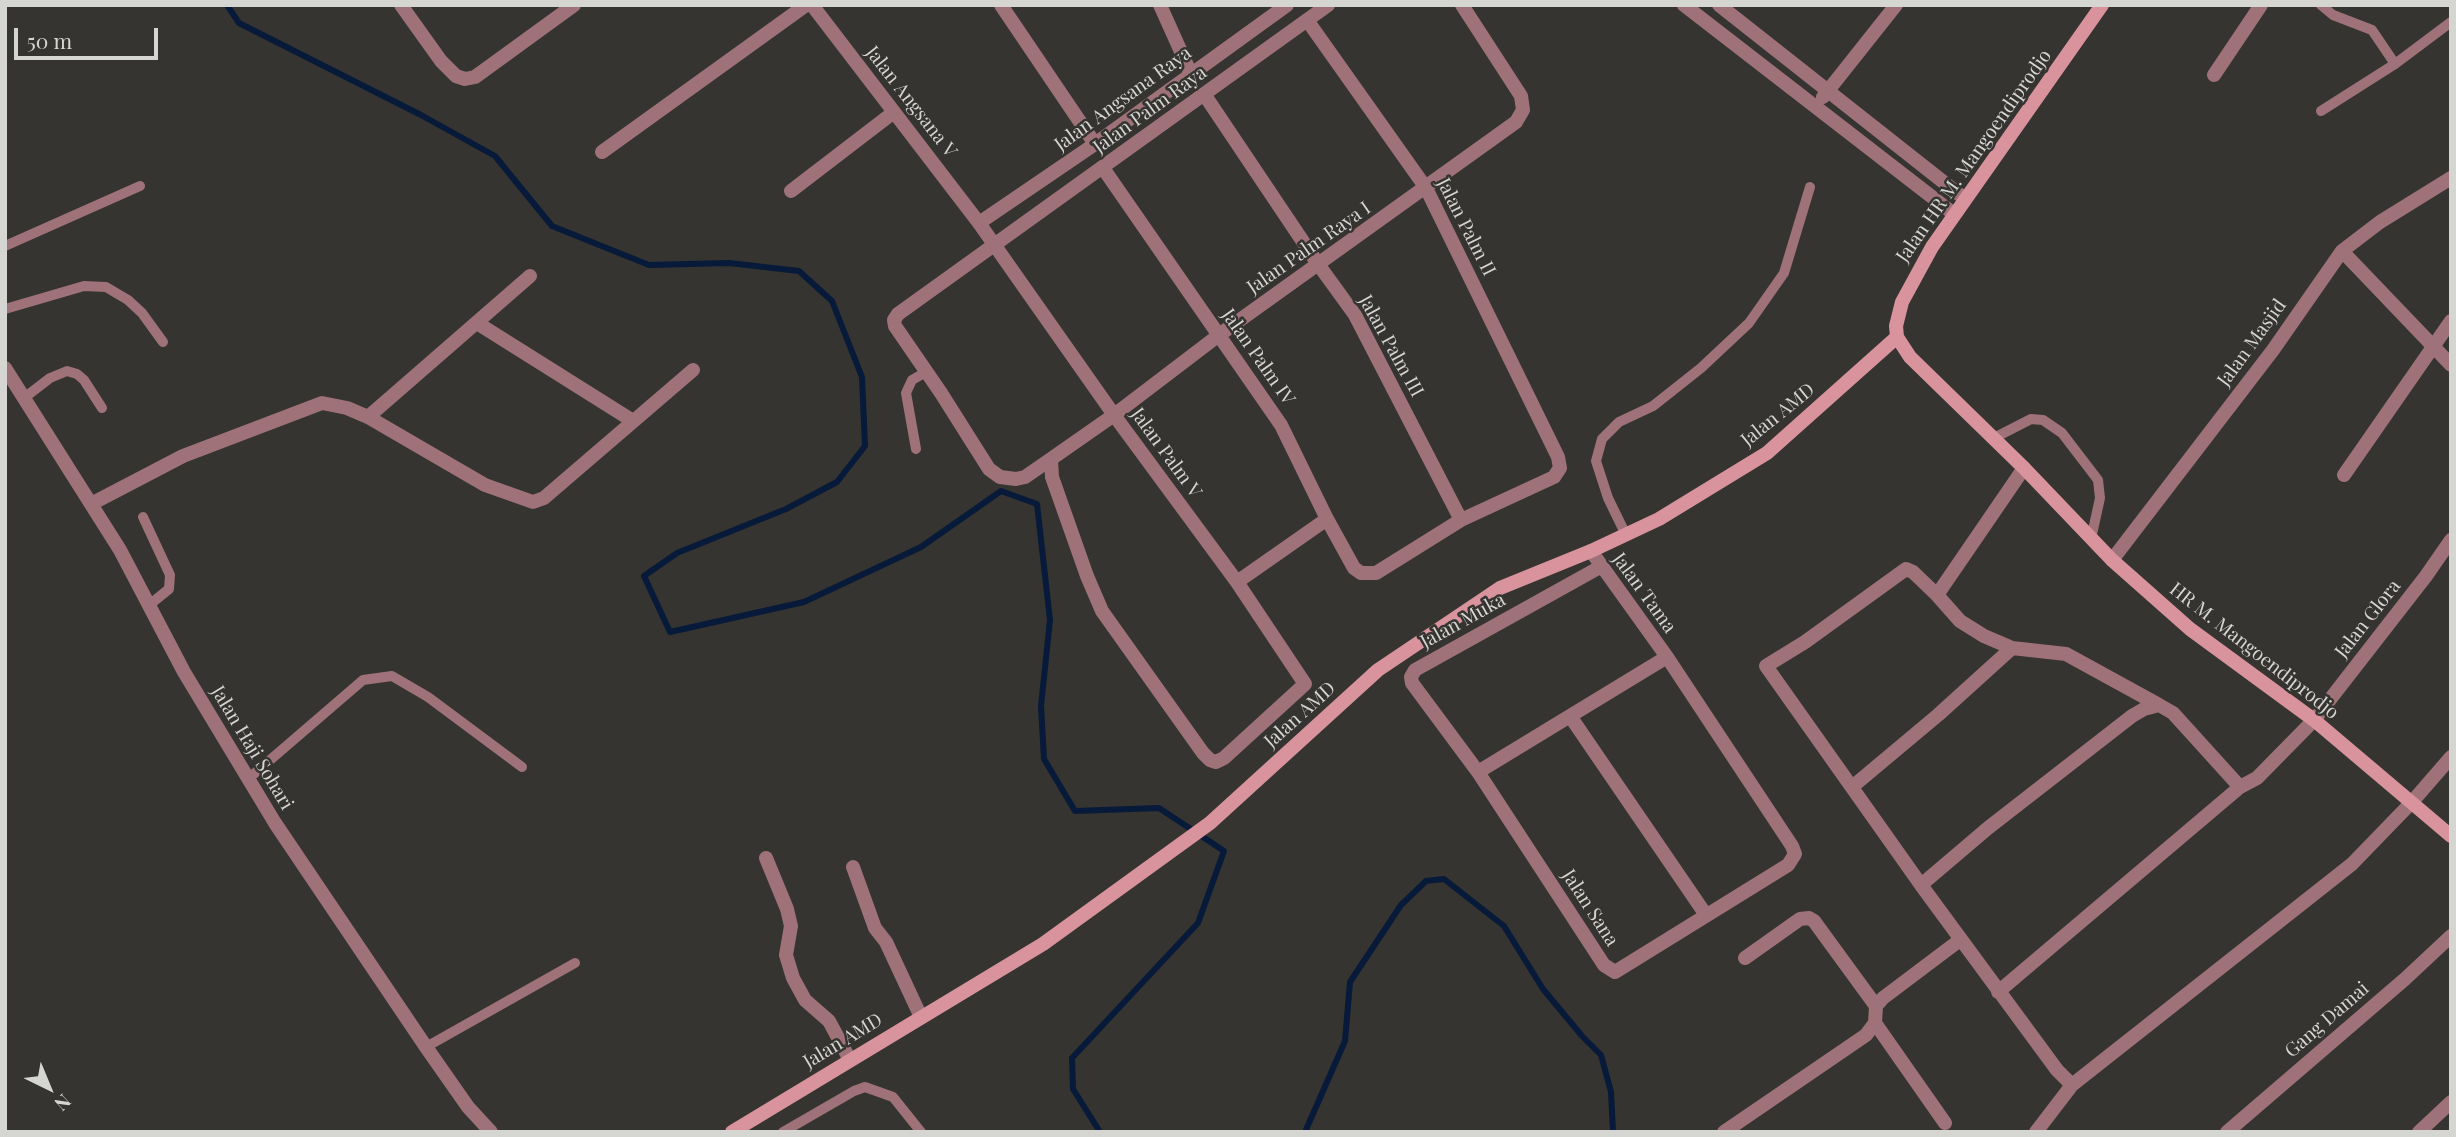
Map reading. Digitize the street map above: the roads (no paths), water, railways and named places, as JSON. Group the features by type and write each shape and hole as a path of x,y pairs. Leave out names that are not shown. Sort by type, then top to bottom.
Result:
{"street":[{"path":"401,5 441,61 456,76 465,79 475,76 574,5"},
{"path":"602,152 806,5"},
{"name":"Jalan Angsana V","path":"812,5 994,246"},
{"path":"1001,5 1095,144"},
{"path":"1160,5 1191,74"},
{"name":"Jalan Angsana Raya","path":"979,223 1095,144 1287,5"},
{"name":"Jalan Palm Raya","path":"926,372 895,326 894,320 898,314 1328,5"},
{"name":"Jalan Palm Raya I","path":"926,372 989,469 1000,477 1025,477 1516,122 1523,110 1521,96 1462,5"},
{"path":"1684,5 1954,215"},
{"path":"1719,5 1965,198"},
{"path":"1816,107 1896,5"},
{"name":"Jalan HR M. Mangoendiprodjo","path":"1897,337 1898,314 1907,288 1965,198 2102,5"},
{"path":"2214,75 2261,5"},
{"name":"Jalan Palm II","path":"1307,20 1426,188 1558,457 1560,468 1554,477 1461,520"},
{"name":"Jalan Palm III","path":"1204,94 1355,315 1461,520"},
{"path":"791,191 894,112"},
{"name":"Jalan Palm IV","path":"1103,169 1282,425 1354,568 1366,575 1376,573 1461,520"},
{"name":"Jalan Masjid","path":"2112,560 2273,350 2342,251 2380,222 2451,178"},
{"name":"Jalan Palm V","path":"994,246 1237,582 1305,684 1220,760 1216,762 1207,758 1102,611 1052,477 1051,459"},
{"path":"2342,251 2451,365"},
{"path":"368,417 530,276"},
{"path":"2344,475 2451,321"},
{"path":"477,323 633,421"},
{"name":"Jalan AMD","path":"732,1132 1043,944 1210,823 1369,678 1399,655 1500,589 1659,519 1767,453 1897,337"},
{"name":"HR M. Mangoendiprodjo","path":"1897,337 1910,357 2024,468 2112,560 2213,648 2314,720 2451,836"},
{"name":"Jalan Haji Sohari","path":"5,368 120,550 148,607 275,823 426,1047 468,1107 491,1132"},
{"path":"91,504 183,456 322,403 347,408 368,417 485,485 533,502 544,498 693,370"},
{"path":"1937,594 2024,468"},
{"path":"1237,582 1327,519"},
{"name":"Jalan Glora","path":"1998,992 2240,787 2257,778 2314,720 2451,540"},
{"name":"Jalan Tama","path":"1591,551 1667,657 1792,846 1794,854 1788,865 1706,915"},
{"name":"Jalan Muka","path":"1478,772 1412,683 1411,677 1415,670 1601,566"},
{"path":"2072,1085 2057,1070 1960,940 1766,666 1805,642 1906,569 1937,594 1960,621 1984,636 2012,648 2066,654 2173,713 2240,787"},
{"path":"1852,787 2012,648"},
{"path":"1478,772 1667,657"},
{"path":"1921,885 1988,828 2132,716 2160,705"},
{"path":"1570,716 1706,915"},
{"path":"2036,1132 2072,1085 2353,864 2451,757"},
{"name":"Jalan Sana","path":"1478,772 1604,965 1619,971 1706,915"},
{"path":"766,858 787,909 791,926 786,955 788,968 801,996 829,1021 850,1060"},
{"path":"853,867 875,928 886,942 921,1017"},
{"path":"1745,958 1800,919 1809,918 1814,921 1876,1006"},
{"name":"Gang Damai","path":"2227,1132 2451,936"},
{"path":"1724,1132 1866,1035 1875,1023 1876,1006 1883,998 1960,940"},
{"path":"1875,1023 1945,1123"},
{"path":"2419,1132 2451,1102"}],"lane":[{"path":"2321,5 2333,15 2372,30 2395,64"},
{"path":"2321,111 2395,64 2451,22"},
{"path":"5,246 140,186"},
{"path":"1626,535 1608,498 1596,461 1602,439 1619,422 1653,406 1701,368 1749,323 1784,273 1810,187"},
{"path":"5,309 84,286 106,287 128,300 142,313 163,342"},
{"path":"24,398 50,378 68,371 84,380 102,408"},
{"path":"916,449 906,393 912,380 926,372"},
{"path":"1994,438 2031,419 2043,420 2062,433 2098,480 2100,498 2091,539"},
{"path":"143,517 170,575 169,589 148,607"},
{"path":"248,779 363,680 392,677 428,697 522,767"},
{"path":"426,1047 575,963"},
{"path":"783,1132 865,1087 893,1097 921,1132"}],"waterway":[{"path":"227,5 239,23 421,115 495,156 552,226 649,265 729,263 799,271 832,301 862,377 865,446 837,482 786,509 677,553 644,576 670,632 804,602 921,547 1001,491 1037,504 1050,620 1041,706 1044,759 1075,811 1159,808 1224,851 1198,923 1072,1058 1073,1089 1100,1132"},
{"path":"1305,1132 1345,1041 1350,982 1401,905 1426,881 1444,879 1504,926 1543,989 1601,1055 1611,1092 1613,1132"}]}
